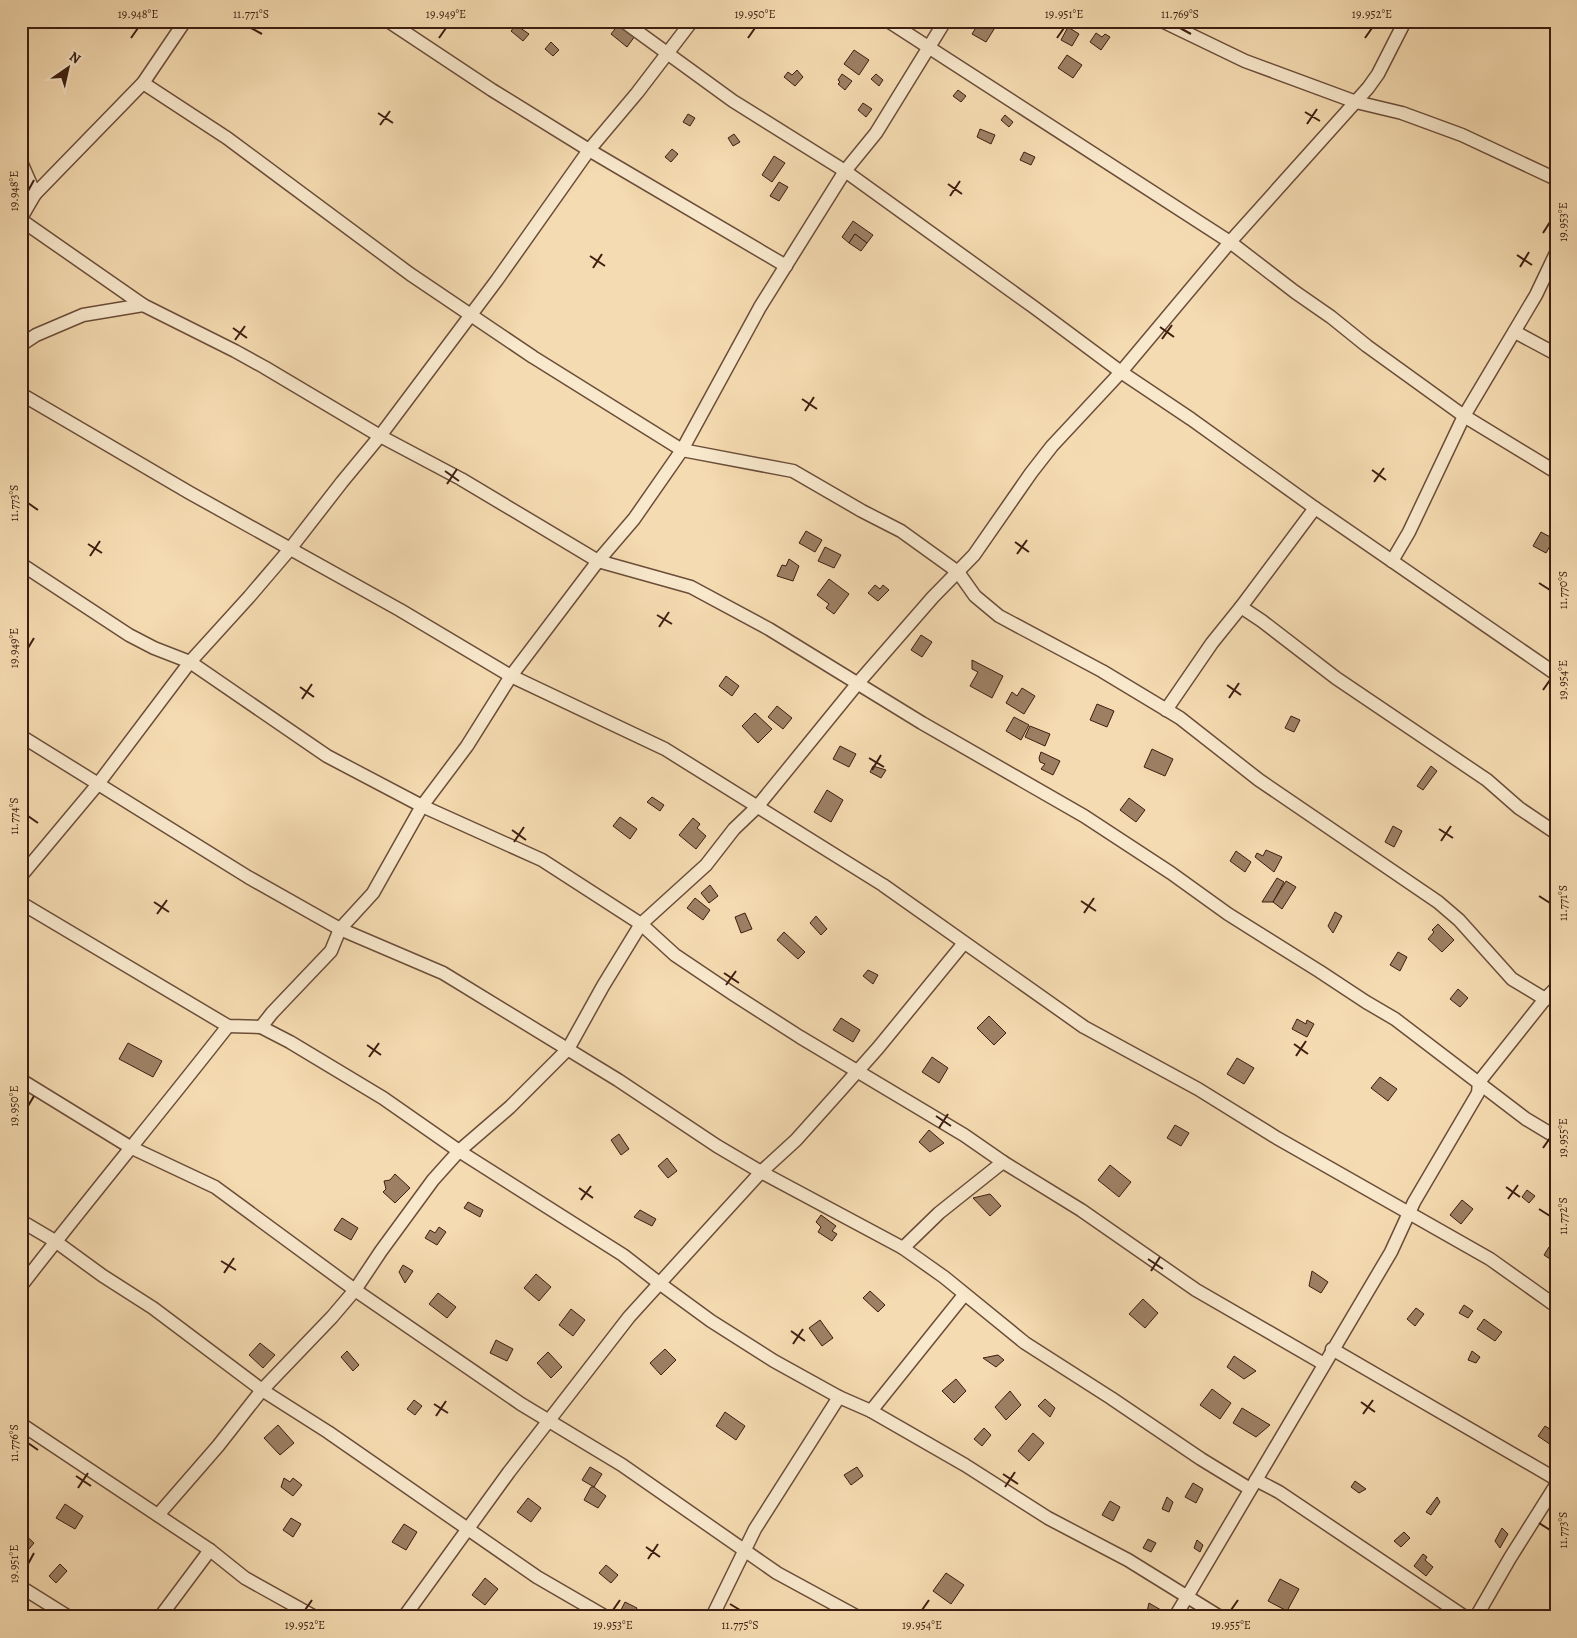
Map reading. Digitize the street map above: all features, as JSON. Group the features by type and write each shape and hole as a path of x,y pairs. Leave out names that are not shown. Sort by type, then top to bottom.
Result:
{"street":[{"path":"186,21 143,83 36,194 21,219 143,305 235,351 380,436 461,479 598,561 691,587 769,628 922,723 1084,816 1171,873 1228,914 1395,1019 1526,1119 1556,1137"},
{"path":"388,21 492,90 589,150 786,266"},
{"path":"623,21 732,100 845,171 1121,372 1556,674"},
{"path":"21,876 98,784 190,662 249,598 380,436 497,280 589,150 692,21"},
{"path":"888,21 1230,242 1332,317 1367,346 1464,416 1556,472"},
{"path":"261,1027 272,1013 331,952 340,929 374,893 422,806 467,746 511,676 598,561 634,519 682,450 760,307 845,171 876,133 945,21"},
{"path":"1162,21 1245,61 1356,102 1402,113 1462,135 1556,179"},
{"path":"158,1516 218,1446 262,1390 332,1317 355,1290 433,1180 459,1151 510,1107 568,1049 603,986 641,924 706,865 734,829 757,807 858,683 933,597 974,555 1052,446 1121,372 1230,242 1356,102 1378,74 1405,21"},
{"path":"143,83 227,138 410,274 470,315 532,357 682,450 794,471 862,511 901,531 958,572 975,596 1000,616 1102,671 1180,718 1259,780 1447,909 1512,979 1550,998"},
{"path":"21,162 36,194"},
{"path":"1392,561 1409,532 1464,416 1536,295 1556,253"},
{"path":"21,345 36,335 83,315 143,305"},
{"path":"1515,332 1556,354"},
{"path":"21,394 190,493 400,610 511,676 665,749 883,885 1084,1027 1198,1089 1277,1138 1409,1212 1490,1260 1556,1306"},
{"path":"1166,710 1212,643 1315,508"},
{"path":"21,564 130,635 154,648 190,662 327,756 422,806 542,860 641,924 675,955 732,994 800,1037 964,1134 1003,1162 1081,1210 1196,1290 1324,1364"},
{"path":"1241,607 1336,678 1487,780 1519,808 1556,833"},
{"path":"21,736 248,877 340,929 443,973 618,1080 717,1146 761,1172 904,1248 944,1277 1026,1343 1201,1459 1253,1484 1279,1492 1465,1617"},
{"path":"21,903 228,1026 261,1027 290,1042 382,1098 459,1151 623,1256 712,1321 774,1361 839,1397 871,1411 965,1465 1048,1518 1128,1560 1220,1617"},
{"path":"404,1617 468,1528 629,1317 761,1172 796,1140 878,1048 964,943"},
{"path":"1175,1617 1390,1252 1436,1163 1478,1093 1479,1082 1550,998 1556,988"},
{"path":"21,1286 228,1026"},
{"path":"21,1080 130,1147 215,1187 355,1290 513,1398 622,1465 777,1573 858,1617"},
{"path":"904,1248 939,1212 1003,1162"},
{"path":"21,1221 55,1241 103,1276 153,1308 262,1390 328,1432 537,1578 606,1617"},
{"path":"871,1411 964,1294"},
{"path":"1332,1349 1556,1479"},
{"path":"712,1617 756,1529 839,1397"},
{"path":"21,1424 210,1550 245,1578 316,1617"},
{"path":"1476,1617 1510,1558 1556,1485"},
{"path":"160,1617 210,1550"},
{"path":"21,1587 69,1617"}],"building":[{"path":"980,21 987,21 996,26 986,42 972,34"},
{"path":"619,24 635,36 627,47 611,34"},
{"path":"516,25 529,34 523,41 511,31"},
{"path":"1068,27 1079,34 1072,46 1061,40"},
{"path":"1096,33 1102,37 1105,34 1110,37 1101,50 1090,42"},
{"path":"551,42 559,50 553,56 545,49"},
{"path":"854,50 869,60 859,75 844,64"},
{"path":"1067,55 1082,65 1073,78 1058,68"},
{"path":"797,70 803,77 795,86 784,77 788,72 792,75"},
{"path":"842,74 852,81 845,90 838,84"},
{"path":"876,74 883,80 879,86 871,79"},
{"path":"958,90 966,96 961,102 953,96"},
{"path":"863,103 872,109 866,117 858,110"},
{"path":"688,114 695,118 690,126 683,122"},
{"path":"1005,115 1013,122 1009,127 1001,120"},
{"path":"980,129 995,135 991,144 977,137"},
{"path":"734,134 740,142 733,146 728,138"},
{"path":"672,149 678,154 671,162 665,157"},
{"path":"1024,152 1035,157 1031,165 1020,160"},
{"path":"774,156 785,163 772,182 762,175"},
{"path":"779,182 788,187 779,201 770,196"},
{"path":"853,221 873,235 867,243 855,234 849,243 842,237"},
{"path":"855,234 867,243 861,251 849,243"},
{"path":"806,531 822,540 815,552 799,543"},
{"path":"1541,532 1554,539 1546,553 1533,546"},
{"path":"825,547 841,555 834,568 818,561"},
{"path":"789,559 799,566 793,581 777,576 782,565 786,566"},
{"path":"829,579 849,594 834,614 826,608 829,604 817,595"},
{"path":"875,585 880,589 883,585 889,590 878,601 868,593"},
{"path":"921,635 932,642 922,657 911,650"},
{"path":"972,660 1003,676 992,698 970,686 978,672 972,669"},
{"path":"726,676 739,686 732,696 719,686"},
{"path":"1022,688 1035,696 1024,714 1006,703 1012,692 1017,696"},
{"path":"1097,704 1114,711 1107,727 1090,720"},
{"path":"777,706 792,718 783,729 768,717"},
{"path":"755,713 772,729 758,743 742,726"},
{"path":"1291,716 1300,720 1294,732 1285,728"},
{"path":"1014,717 1029,725 1021,740 1006,731"},
{"path":"1030,726 1050,734 1045,746 1025,737"},
{"path":"840,746 856,754 849,767 833,759"},
{"path":"1152,749 1173,759 1165,776 1144,767"},
{"path":"1041,752 1060,761 1053,775 1041,769 1045,764 1040,762"},
{"path":"873,766 886,770 881,778 870,772"},
{"path":"1431,766 1437,771 1423,790 1417,786"},
{"path":"827,790 843,800 831,822 814,812"},
{"path":"652,797 664,805 660,811 647,802"},
{"path":"1129,798 1145,810 1136,822 1120,810"},
{"path":"620,817 637,829 630,839 613,826"},
{"path":"693,818 700,824 697,828 706,836 696,849 679,835"},
{"path":"1393,826 1402,831 1394,847 1385,842"},
{"path":"1266,850 1282,857 1274,872 1255,857 1257,853 1263,856"},
{"path":"1236,851 1251,862 1245,872 1230,861"},
{"path":"1277,878 1284,882 1273,902 1262,902"},
{"path":"1286,881 1296,887 1282,909 1273,902"},
{"path":"710,885 718,896 709,903 701,893"},
{"path":"695,898 710,910 703,920 687,908"},
{"path":"1335,912 1342,916 1333,933 1328,926"},
{"path":"745,913 752,929 741,933 735,917"},
{"path":"816,916 827,929 821,935 810,923"},
{"path":"1438,924 1454,940 1442,952 1428,939 1434,932 1432,930"},
{"path":"784,932 805,952 798,959 777,940"},
{"path":"1398,952 1407,957 1400,971 1390,965"},
{"path":"868,970 878,975 873,984 863,976"},
{"path":"1458,989 1468,998 1460,1007 1450,999"},
{"path":"989,1016 1006,1033 994,1045 977,1028"},
{"path":"841,1018 860,1030 853,1042 833,1030"},
{"path":"1297,1019 1306,1024 1307,1020 1314,1024 1307,1037 1292,1029"},
{"path":"128,1043 162,1061 153,1077 119,1059"},
{"path":"932,1057 948,1068 939,1083 922,1072"},
{"path":"1237,1058 1254,1068 1244,1084 1227,1074"},
{"path":"1380,1077 1397,1089 1388,1101 1371,1088"},
{"path":"1175,1125 1189,1133 1181,1146 1167,1138"},
{"path":"929,1130 944,1143 930,1152 919,1142"},
{"path":"619,1134 629,1149 621,1155 611,1140"},
{"path":"667,1158 677,1171 668,1178 658,1166"},
{"path":"1110,1165 1131,1182 1119,1197 1098,1180"},
{"path":"395,1174 410,1188 395,1203 383,1192 386,1189 384,1181 390,1180"},
{"path":"1527,1190 1535,1196 1529,1203 1522,1197"},
{"path":"990,1194 1001,1206 990,1216 973,1198"},
{"path":"1462,1200 1473,1209 1461,1224 1450,1215"},
{"path":"468,1202 483,1210 480,1217 464,1208"},
{"path":"640,1210 656,1219 652,1226 634,1217"},
{"path":"821,1215 836,1226 832,1231 837,1234 832,1241 818,1232 821,1227 816,1222"},
{"path":"342,1218 358,1228 351,1240 334,1230"},
{"path":"439,1227 446,1232 437,1245 425,1238 430,1230 435,1233"},
{"path":"1549,1247 1556,1252 1556,1263 1544,1255"},
{"path":"403,1265 413,1271 405,1283 399,1272"},
{"path":"1312,1271 1328,1282 1321,1293 1309,1286"},
{"path":"536,1274 551,1287 539,1301 524,1288"},
{"path":"870,1291 885,1305 878,1312 863,1298"},
{"path":"438,1293 456,1307 447,1318 429,1304"},
{"path":"1143,1299 1158,1313 1145,1328 1129,1314"},
{"path":"1464,1305 1473,1311 1468,1318 1459,1313"},
{"path":"1416,1308 1424,1314 1415,1326 1407,1319"},
{"path":"571,1309 585,1320 573,1336 559,1325"},
{"path":"1484,1319 1502,1332 1495,1341 1477,1329"},
{"path":"820,1320 833,1338 822,1346 809,1328"},
{"path":"496,1340 513,1349 507,1361 490,1353"},
{"path":"260,1343 275,1355 263,1368 249,1355"},
{"path":"665,1349 676,1360 661,1375 650,1363"},
{"path":"347,1351 359,1365 353,1371 341,1357"},
{"path":"1472,1351 1480,1357 1476,1363 1468,1360"},
{"path":"548,1352 562,1367 551,1378 537,1363"},
{"path":"998,1355 1004,1360 996,1367 983,1358"},
{"path":"1234,1356 1256,1371 1244,1379 1227,1367"},
{"path":"956,1379 966,1391 954,1403 942,1391"},
{"path":"1212,1389 1231,1403 1220,1419 1200,1405"},
{"path":"1010,1391 1021,1405 1006,1420 995,1407"},
{"path":"1045,1399 1055,1408 1050,1417 1038,1406"},
{"path":"414,1400 422,1406 415,1415 407,1409"},
{"path":"1242,1408 1270,1425 1256,1437 1233,1423"},
{"path":"725,1412 745,1426 736,1440 716,1426"},
{"path":"278,1425 294,1443 280,1455 264,1438"},
{"path":"1545,1426 1556,1433 1556,1438 1551,1445 1538,1436"},
{"path":"984,1428 991,1435 982,1446 974,1439"},
{"path":"1033,1433 1044,1443 1029,1461 1018,1451"},
{"path":"590,1467 602,1474 594,1487 582,1480"},
{"path":"857,1467 863,1476 851,1485 844,1475"},
{"path":"284,1478 290,1482 293,1478 302,1485 293,1496 281,1487"},
{"path":"1355,1481 1366,1489 1359,1493 1351,1487"},
{"path":"1193,1483 1203,1489 1196,1503 1185,1497"},
{"path":"591,1487 594,1487 606,1496 598,1508 584,1500"},
{"path":"1167,1497 1173,1502 1169,1512 1162,1509"},
{"path":"1437,1497 1440,1502 1431,1515 1426,1512"},
{"path":"528,1498 541,1508 531,1522 517,1512"},
{"path":"1110,1501 1120,1507 1113,1521 1102,1515"},
{"path":"65,1504 83,1516 75,1529 56,1518"},
{"path":"291,1518 301,1524 293,1537 283,1530"},
{"path":"404,1524 417,1532 406,1550 392,1542"},
{"path":"1502,1528 1508,1534 1500,1548 1495,1541"},
{"path":"21,1531 34,1543 23,1556 21,1555"},
{"path":"1404,1532 1410,1538 1401,1547 1394,1541"},
{"path":"1148,1539 1156,1543 1151,1552 1143,1548"},
{"path":"1197,1540 1203,1545 1200,1552 1194,1548"},
{"path":"1423,1554 1427,1557 1425,1560 1433,1567 1426,1576 1414,1566"},
{"path":"60,1564 67,1571 56,1583 49,1576"},
{"path":"606,1565 618,1575 611,1583 599,1573"},
{"path":"946,1573 964,1585 951,1604 933,1591"},
{"path":"485,1578 498,1589 485,1605 472,1595"},
{"path":"1280,1579 1299,1589 1287,1611 1268,1601"},
{"path":"625,1602 637,1608 633,1617 625,1617 619,1614"},
{"path":"1149,1603 1166,1613 1163,1617 1155,1617 1147,1612"}]}
